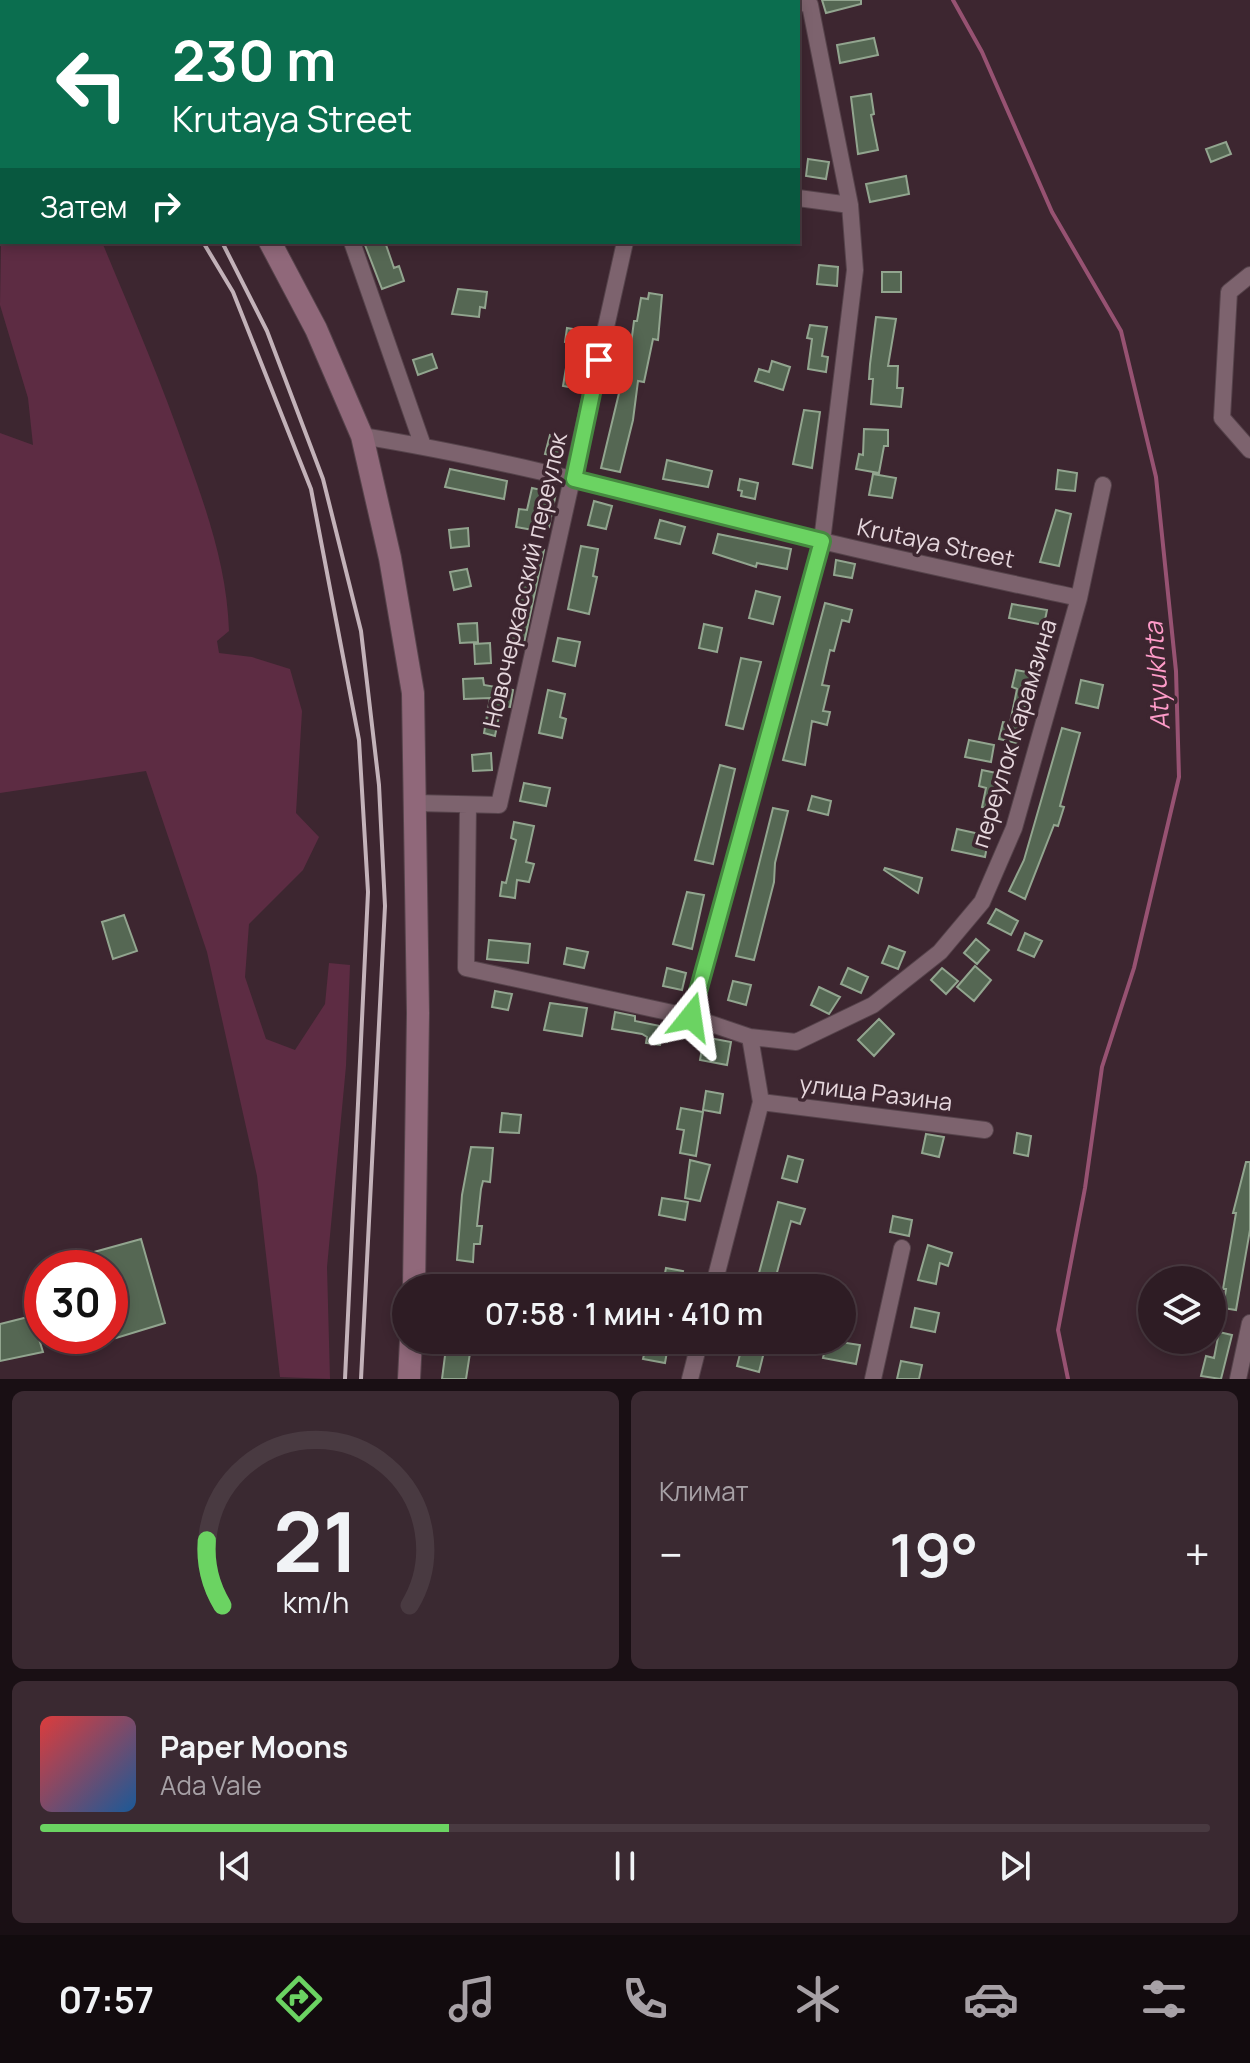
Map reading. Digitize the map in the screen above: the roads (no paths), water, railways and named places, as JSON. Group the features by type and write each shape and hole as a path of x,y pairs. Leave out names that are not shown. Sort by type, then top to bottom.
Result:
{"main road":[{"path":"271,244 316,329 362,436 390,558 413,693 418,1013 414,1274"},
{"path":"409,1379 410,1354"}],"street":[{"path":"691,1017 822,541 855,270 850,205 802,3"},
{"path":"800,198 850,205"},
{"path":"353,244 423,446"},
{"name":"Новочеркасский переулок","path":"416,803 499,805 625,244"},
{"path":"1250,275 1229,292 1222,418 1250,450"},
{"name":"Krutaya Street","path":"362,436 574,479 822,541 1079,598"},
{"name":"переулок Карамзина","path":"796,1042 873,1005 940,952 982,902 1014,828 1079,598 1103,485"},
{"name":"улица Разина","path":"468,805 466,968 691,1017 750,1037 796,1042"},
{"path":"717,1274 761,1102 750,1037"},
{"name":"улица Разина","path":"761,1102 985,1130"},
{"path":"873,1379 902,1248"},
{"path":"1238,1379 1250,1323"},
{"path":"690,1379 696,1354"}],"waterway":[{"name":"Atyukhta","path":"953,0 982,52 1052,212 1121,331 1156,477 1176,671 1179,777 1134,968 1102,1067 1085,1188 1058,1330 1068,1379"}],"railway":[{"path":"204,244 233,292 311,489 359,740 368,892 345,1379"},
{"path":"223,244 267,331 323,479 361,631 379,785 385,906 361,1379"}]}
